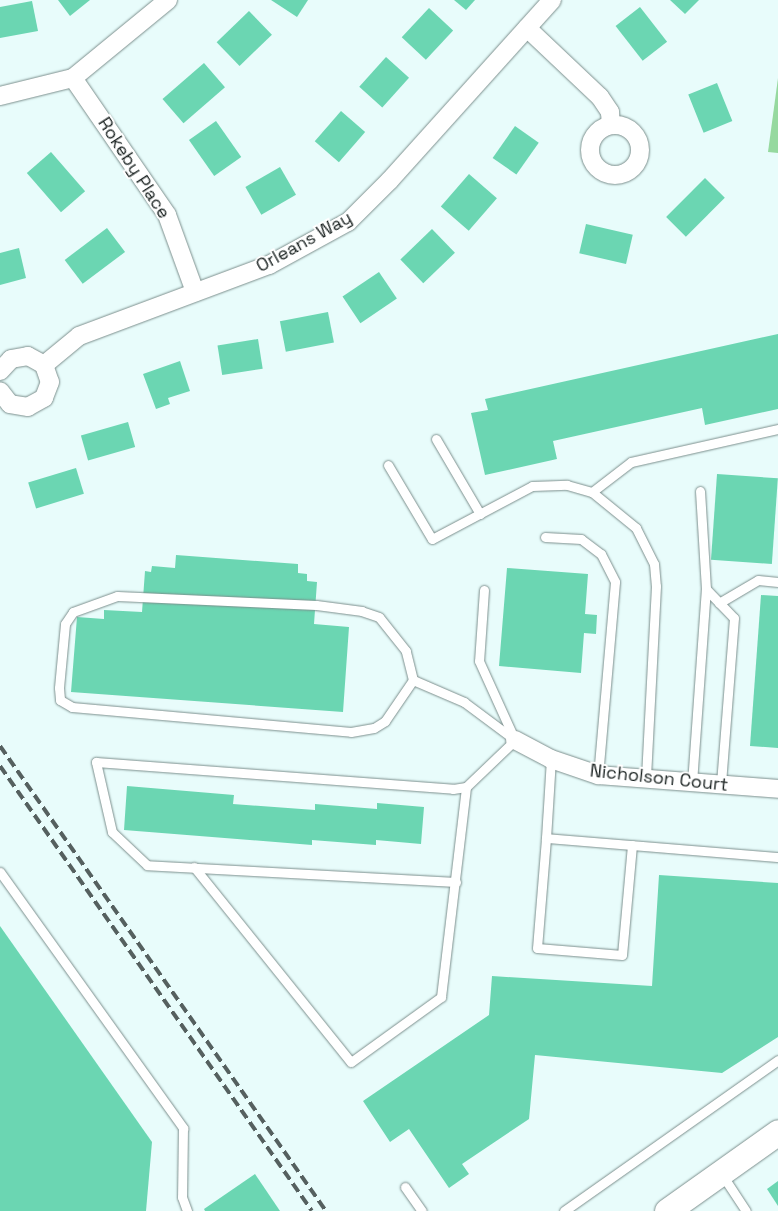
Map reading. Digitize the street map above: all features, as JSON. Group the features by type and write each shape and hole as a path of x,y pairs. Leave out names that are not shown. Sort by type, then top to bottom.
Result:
{"main road":[{"path":"667,1211 778,1132"}],"street":[{"path":"0,96 73,78 168,0"},
{"name":"Orleans Way","path":"44,365 79,336 270,265 348,222 390,180 552,0"},
{"path":"528,28 600,97 610,112 611,125"},
{"name":"Rokeby Place","path":"73,78 167,215 195,292"},
{"path":"0,371 11,358 19,356 37,359 44,365 50,382 48,390 37,404 19,407 10,404 0,391"},
{"name":"Nicholson Court","path":"516,740 551,759 598,775 778,789"}],"lane":[{"path":"592,492 631,462 778,429"},
{"path":"436,439 480,514"},
{"path":"388,465 432,539 532,486 567,485 592,492 636,528 654,564 656,586 646,779"},
{"path":"692,783 706,589 700,491"},
{"path":"545,537 581,539 601,554 615,582 598,775"},
{"path":"719,603 758,580 778,582"},
{"path":"706,589 734,618 721,785"},
{"path":"484,590 479,661 516,740"},
{"path":"117,596 316,605 362,611 378,617 406,651 413,680 385,722 374,728 351,732 72,707 60,700 58,688 65,624 73,612 117,596"},
{"path":"413,680 464,702 516,740"},
{"path":"456,882 147,865 112,832 96,762 453,789 466,787 516,740"},
{"path":"551,759 536,948 622,955 632,845"},
{"path":"194,868 350,1062 441,997 466,787"},
{"path":"546,838 778,857"},
{"path":"0,872 183,1128 182,1197 187,1211"},
{"path":"564,1211 778,1060"},
{"path":"721,1173 746,1211"},
{"path":"405,1187 422,1211"}],"green space":[{"path":"778,78 778,153 768,152"}],"building":[{"path":"58,0 90,0 70,16"},
{"path":"271,0 308,0 297,17"},
{"path":"454,0 475,0 466,10"},
{"path":"670,0 699,0 685,14"},
{"path":"32,1 38,31 0,38 0,7"},
{"path":"640,7 667,42 643,61 616,26"},
{"path":"429,8 453,31 426,60 402,37"},
{"path":"249,11 272,35 240,66 217,42"},
{"path":"386,57 409,78 382,107 359,87"},
{"path":"204,63 225,87 183,123 162,99"},
{"path":"717,83 732,121 704,133 688,95"},
{"path":"341,111 365,132 339,162 315,141"},
{"path":"216,121 241,157 214,176 189,140"},
{"path":"515,126 539,143 516,175 493,158"},
{"path":"51,152 85,191 61,212 27,173"},
{"path":"280,167 296,195 261,215 245,187"},
{"path":"469,174 497,198 469,231 441,206"},
{"path":"705,178 725,198 686,237 666,217"},
{"path":"586,224 633,235 626,264 579,253"},
{"path":"107,228 125,252 83,284 65,260"},
{"path":"432,229 455,253 423,283 400,260"},
{"path":"19,248 26,278 0,285 0,253"},
{"path":"379,272 397,299 360,323 343,297"},
{"path":"328,312 334,342 286,352 280,321"},
{"path":"778,334 778,409 705,425 702,408 553,441 557,459 485,475 471,413 488,410 485,399"},
{"path":"258,339 263,369 222,375 218,345"},
{"path":"180,361 190,391 168,398 170,404 156,409 143,374"},
{"path":"128,422 135,447 88,460 81,436"},
{"path":"76,468 84,494 36,508 28,483"},
{"path":"717,474 778,478 772,564 711,560"},
{"path":"176,555 298,564 298,573 307,574 307,581 317,582 314,624 349,627 343,712 71,692 77,617 104,619 104,610 142,612 145,571 151,572 152,566 175,568"},
{"path":"507,568 588,574 585,614 597,615 596,634 584,633 581,673 499,666"},
{"path":"761,595 778,596 778,748 750,746"},
{"path":"127,786 234,795 233,804 315,810 315,804 377,809 377,803 424,807 421,844 376,840 376,845 312,840 312,845 124,830"},
{"path":"659,875 778,883 778,1037 722,1073 535,1055 529,1119 462,1164 469,1174 449,1188 409,1129 390,1142 363,1101 489,1015 492,976 652,986"},
{"path":"0,926 152,1142 146,1211 0,1211"},
{"path":"255,1174 280,1211 205,1211 204,1209"},
{"path":"778,1181 778,1206 767,1189"}],"railway":[{"path":"0,746 326,1211"},
{"path":"0,766 312,1211"}]}
